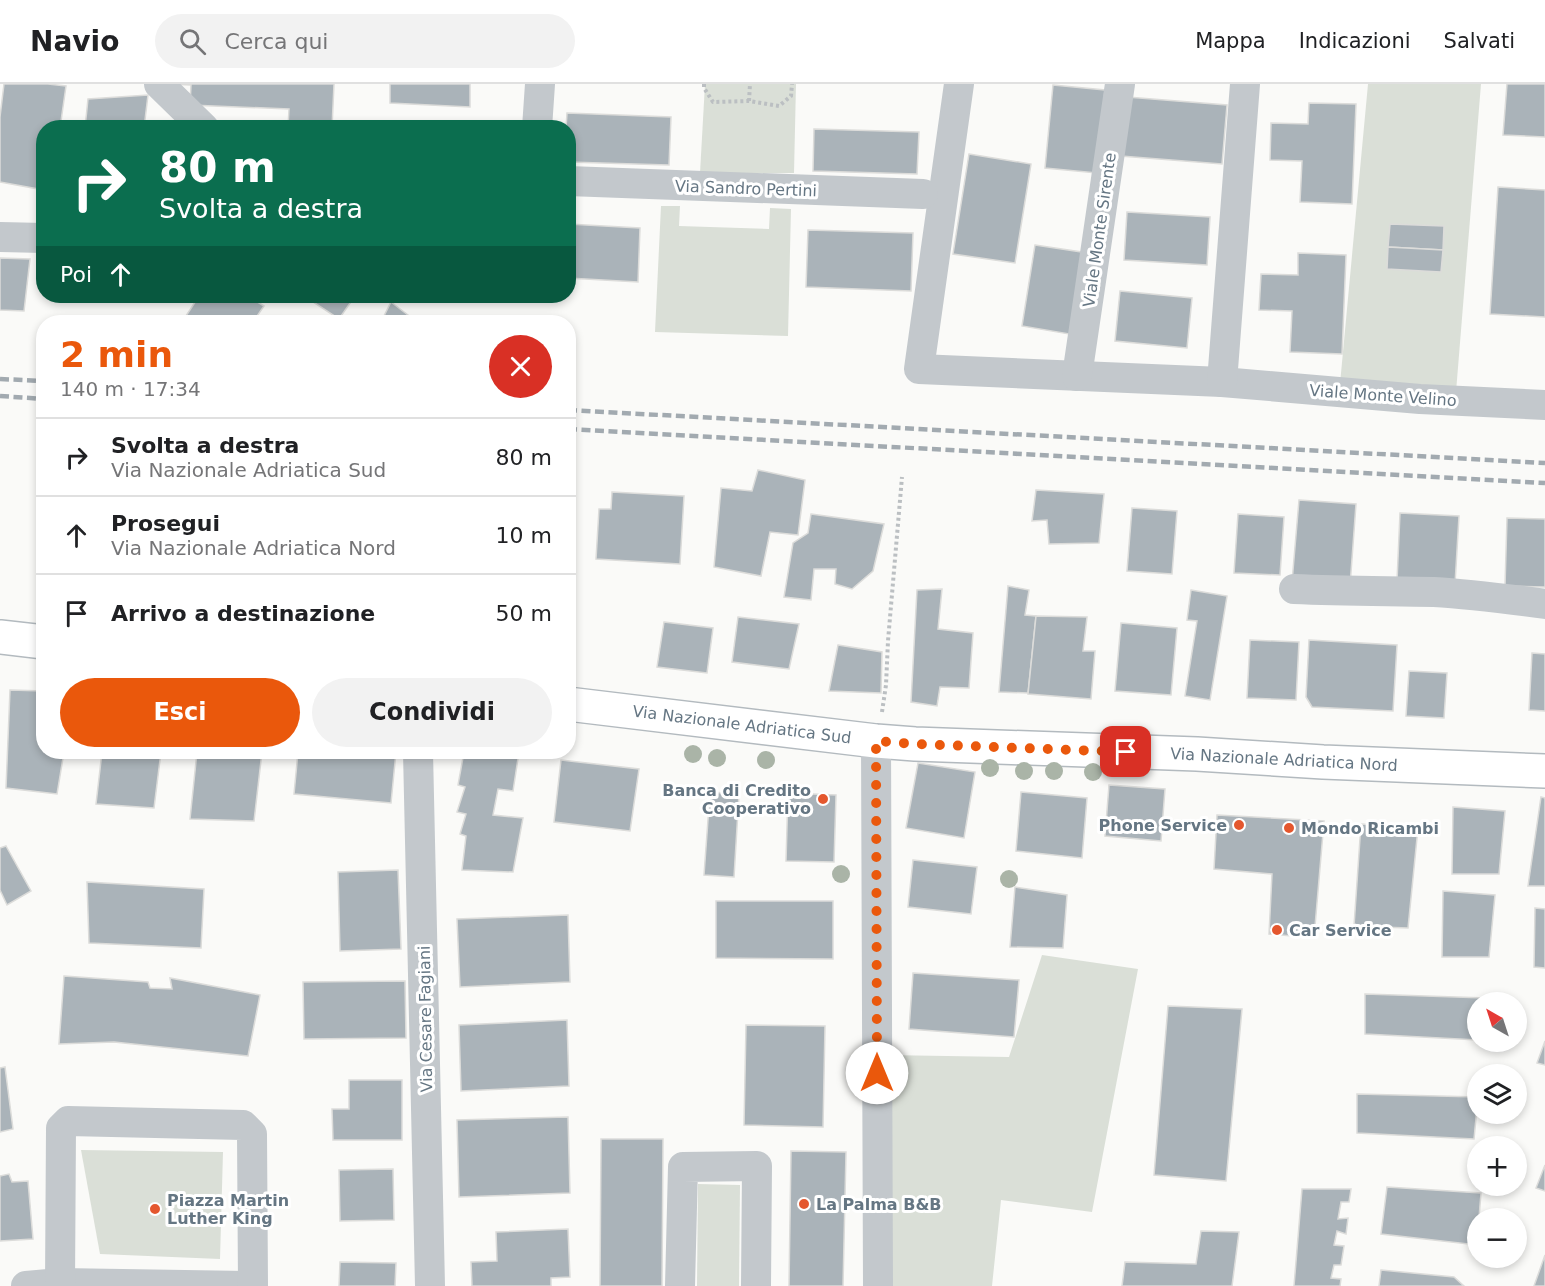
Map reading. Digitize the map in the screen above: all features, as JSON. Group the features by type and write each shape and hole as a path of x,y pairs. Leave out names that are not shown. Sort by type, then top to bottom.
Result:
{"main road":[{"path":"0,637 36,641"},
{"name":"Via Nazionale Adriatica Sud","path":"576,705 915,744"},
{"name":"Via Nazionale Adriatica Nord","path":"915,744 1197,754 1323,762 1545,771"}],"street":[{"path":"159,84 196,120"},
{"path":"538,120 540,84"},
{"name":"Viale Monte Velino","path":"958,84 919,369 1222,382 1419,399 1545,405"},
{"name":"Viale Monte Sirente","path":"1077,376 1120,84"},
{"path":"1222,382 1245,84"},
{"name":"Via Sandro Pertini","path":"576,182 923,194"},
{"path":"0,237 36,238"},
{"path":"1294,589 1434,592 1545,604"},
{"path":"876,741 878,1286"},
{"name":"Via Cesare Fagiani","path":"418,759 430,1286"},
{"path":"60,1284 61,1128 68,1121 243,1125 252,1134 253,1286"},
{"path":"680,1286 682,1167 757,1166 756,1286"},
{"path":"26,1286 60,1284 247,1286"}],"path":[{"path":"704,84 713,102 749,102 778,106 791,96 792,84"},
{"path":"749,102 750,84"},
{"path":"876,741 884,708 902,477"}],"shaded area":[{"path":"705,84 796,84 794,173 700,173"},
{"path":"1368,84 1481,84 1456,392 1340,384"},
{"path":"661,206 680,206 679,226 769,229 770,208 791,209 788,336 655,332"},
{"path":"1042,955 1138,969 1092,1212 1001,1200 992,1286 880,1286 885,1055 1009,1057"},
{"path":"81,1150 223,1152 220,1259 100,1254"},
{"path":"698,1184 740,1185 739,1286 697,1286"}],"building":[{"path":"4,84 66,86 61,120 36,120 36,189 0,182 0,117"},
{"path":"170,84 334,84 332,120 288,120 289,109 190,105 191,85"},
{"path":"390,84 470,84 470,107 390,103"},
{"path":"1507,84 1545,84 1545,137 1503,135"},
{"path":"1053,85 1105,90 1097,173 1045,168"},
{"path":"148,95 145,120 86,120 88,99"},
{"path":"1127,97 1227,105 1222,164 1121,156"},
{"path":"1309,103 1356,104 1352,204 1300,202 1302,161 1270,160 1271,123 1308,124"},
{"path":"567,113 671,117 669,165 576,162 576,120 567,120"},
{"path":"814,129 919,132 917,174 813,171"},
{"path":"969,154 1031,164 1015,263 953,254"},
{"path":"1498,187 1545,190 1545,317 1490,314"},
{"path":"1127,212 1210,217 1207,265 1124,260"},
{"path":"576,224 640,228 638,282 576,278"},
{"path":"1390,224 1444,226 1443,250 1388,247"},
{"path":"808,230 913,233 911,291 806,287"},
{"path":"1035,245 1088,253 1075,335 1022,326"},
{"path":"1388,247 1443,250 1441,272 1387,269"},
{"path":"1298,253 1346,255 1342,354 1290,352 1292,311 1259,310 1261,274 1298,275"},
{"path":"0,258 30,259 24,311 0,310"},
{"path":"1120,291 1192,298 1187,348 1115,341"},
{"path":"194,303 259,303 264,306 258,315 187,315"},
{"path":"315,303 350,303 342,315 333,315"},
{"path":"392,303 408,315 384,315"},
{"path":"758,470 805,480 798,535 770,532 761,576 714,567 721,488 752,491"},
{"path":"1036,490 1104,494 1099,543 1049,544 1047,520 1032,521"},
{"path":"612,492 684,496 680,564 596,559 599,509 611,509"},
{"path":"1299,500 1356,504 1350,586 1292,582"},
{"path":"1132,508 1177,511 1172,574 1127,571"},
{"path":"1400,513 1459,516 1455,584 1397,581"},
{"path":"811,514 884,524 873,571 852,589 835,584 836,569 814,569 811,600 784,597 793,543 808,533"},
{"path":"1238,514 1284,517 1280,575 1234,573"},
{"path":"1507,518 1545,519 1545,587 1505,586"},
{"path":"1008,586 1029,590 1025,615 1036,616 1028,693 999,692"},
{"path":"942,589 938,629 973,633 969,688 940,687 937,706 911,702 917,590"},
{"path":"1191,590 1227,596 1210,700 1185,696 1197,621 1187,620"},
{"path":"1036,616 1087,617 1083,651 1095,651 1091,699 1028,694"},
{"path":"738,617 799,624 789,669 732,662"},
{"path":"664,622 713,628 707,673 657,667"},
{"path":"1121,623 1177,628 1171,695 1115,691"},
{"path":"1250,640 1299,642 1296,700 1247,698"},
{"path":"1309,640 1397,645 1393,711 1312,707 1306,697"},
{"path":"838,645 882,652 881,693 829,691"},
{"path":"1532,653 1545,654 1545,711 1529,710"},
{"path":"1409,671 1447,673 1444,718 1406,716"},
{"path":"10,690 36,691 36,759 63,759 57,794 6,788"},
{"path":"101,759 160,759 154,808 96,804"},
{"path":"196,759 261,759 254,821 190,819"},
{"path":"297,759 395,759 391,803 294,794"},
{"path":"463,759 518,759 513,791 498,789 493,815 523,818 513,872 462,870 466,836 460,834 466,814 457,812 465,787 458,785"},
{"path":"561,760 639,769 630,831 554,822"},
{"path":"918,763 975,772 964,838 906,828"},
{"path":"1109,785 1165,789 1161,841 1105,836"},
{"path":"710,792 739,794 734,877 704,875"},
{"path":"1021,792 1087,798 1082,858 1016,851"},
{"path":"788,793 836,795 834,862 786,861"},
{"path":"1541,797 1545,798 1545,886 1528,886"},
{"path":"1453,807 1505,811 1499,874 1452,874"},
{"path":"1217,815 1324,821 1314,938 1269,934 1272,874 1214,869"},
{"path":"1361,824 1418,828 1408,928 1354,926"},
{"path":"6,846 31,891 7,905 0,890 0,848"},
{"path":"913,860 977,867 971,914 908,907"},
{"path":"398,870 401,949 340,951 338,872"},
{"path":"87,882 204,889 201,948 89,943"},
{"path":"1015,887 1067,895 1063,948 1010,947"},
{"path":"1443,891 1495,895 1489,957 1442,957"},
{"path":"716,901 833,901 833,959 716,958"},
{"path":"1535,908 1545,909 1545,968 1534,967"},
{"path":"568,915 570,982 460,987 457,919"},
{"path":"913,973 1019,980 1014,1037 909,1029"},
{"path":"64,976 148,982 150,988 172,989 170,978 260,995 248,1056 114,1042 59,1044"},
{"path":"405,981 406,1038 304,1039 303,982"},
{"path":"1365,994 1467,997 1467,1039 1365,1034"},
{"path":"1168,1006 1242,1009 1226,1181 1154,1175"},
{"path":"567,1020 569,1086 461,1091 459,1025"},
{"path":"746,1025 825,1026 823,1127 744,1125"},
{"path":"1545,1041 1545,1065 1537,1063"},
{"path":"5,1067 13,1129 0,1132 0,1068"},
{"path":"349,1080 402,1080 402,1140 333,1140 332,1109 349,1109"},
{"path":"1357,1094 1467,1097 1467,1124 1475,1124 1474,1136 1467,1136 1467,1139 1357,1133"},
{"path":"568,1117 570,1193 459,1197 457,1120"},
{"path":"601,1139 663,1139 662,1286 600,1286"},
{"path":"791,1151 846,1152 843,1286 789,1286"},
{"path":"1545,1165 1545,1191 1536,1188"},
{"path":"393,1169 394,1220 340,1221 339,1170"},
{"path":"9,1174 12,1182 28,1181 33,1239 0,1241 0,1176"},
{"path":"1387,1187 1467,1192 1467,1196 1481,1196 1480,1208 1467,1208 1467,1244 1381,1234"},
{"path":"1302,1189 1351,1189 1349,1202 1341,1202 1338,1219 1348,1218 1346,1234 1337,1231 1334,1245 1344,1246 1341,1265 1334,1265 1331,1278 1341,1279 1340,1286 1294,1286"},
{"path":"568,1229 570,1277 551,1278 551,1286 472,1286 471,1262 497,1261 496,1232"},
{"path":"1201,1231 1239,1232 1232,1286 1122,1286 1125,1262 1196,1264"},
{"path":"1545,1255 1545,1286 1534,1286"},
{"path":"340,1262 396,1263 395,1286 339,1286"},
{"path":"1381,1270 1454,1277 1464,1286 1379,1286"}],"railway":[{"path":"0,379 36,381"},
{"path":"0,396 36,398"},
{"path":"576,410 1545,463"},
{"path":"576,429 1545,483"}],"place":[{"name":"Banca di Credito Cooperativo","path":"823,799"},
{"name":"Phone Service","path":"1239,825"},
{"name":"Mondo Ricambi","path":"1289,828"},
{"name":"Car Service","path":"1277,930"},
{"name":"La Palma B&B","path":"804,1204"},
{"name":"Piazza Martin Luther King","path":"155,1209"}],"route":[{"path":"877,1073 876,741 1126,752"}]}
